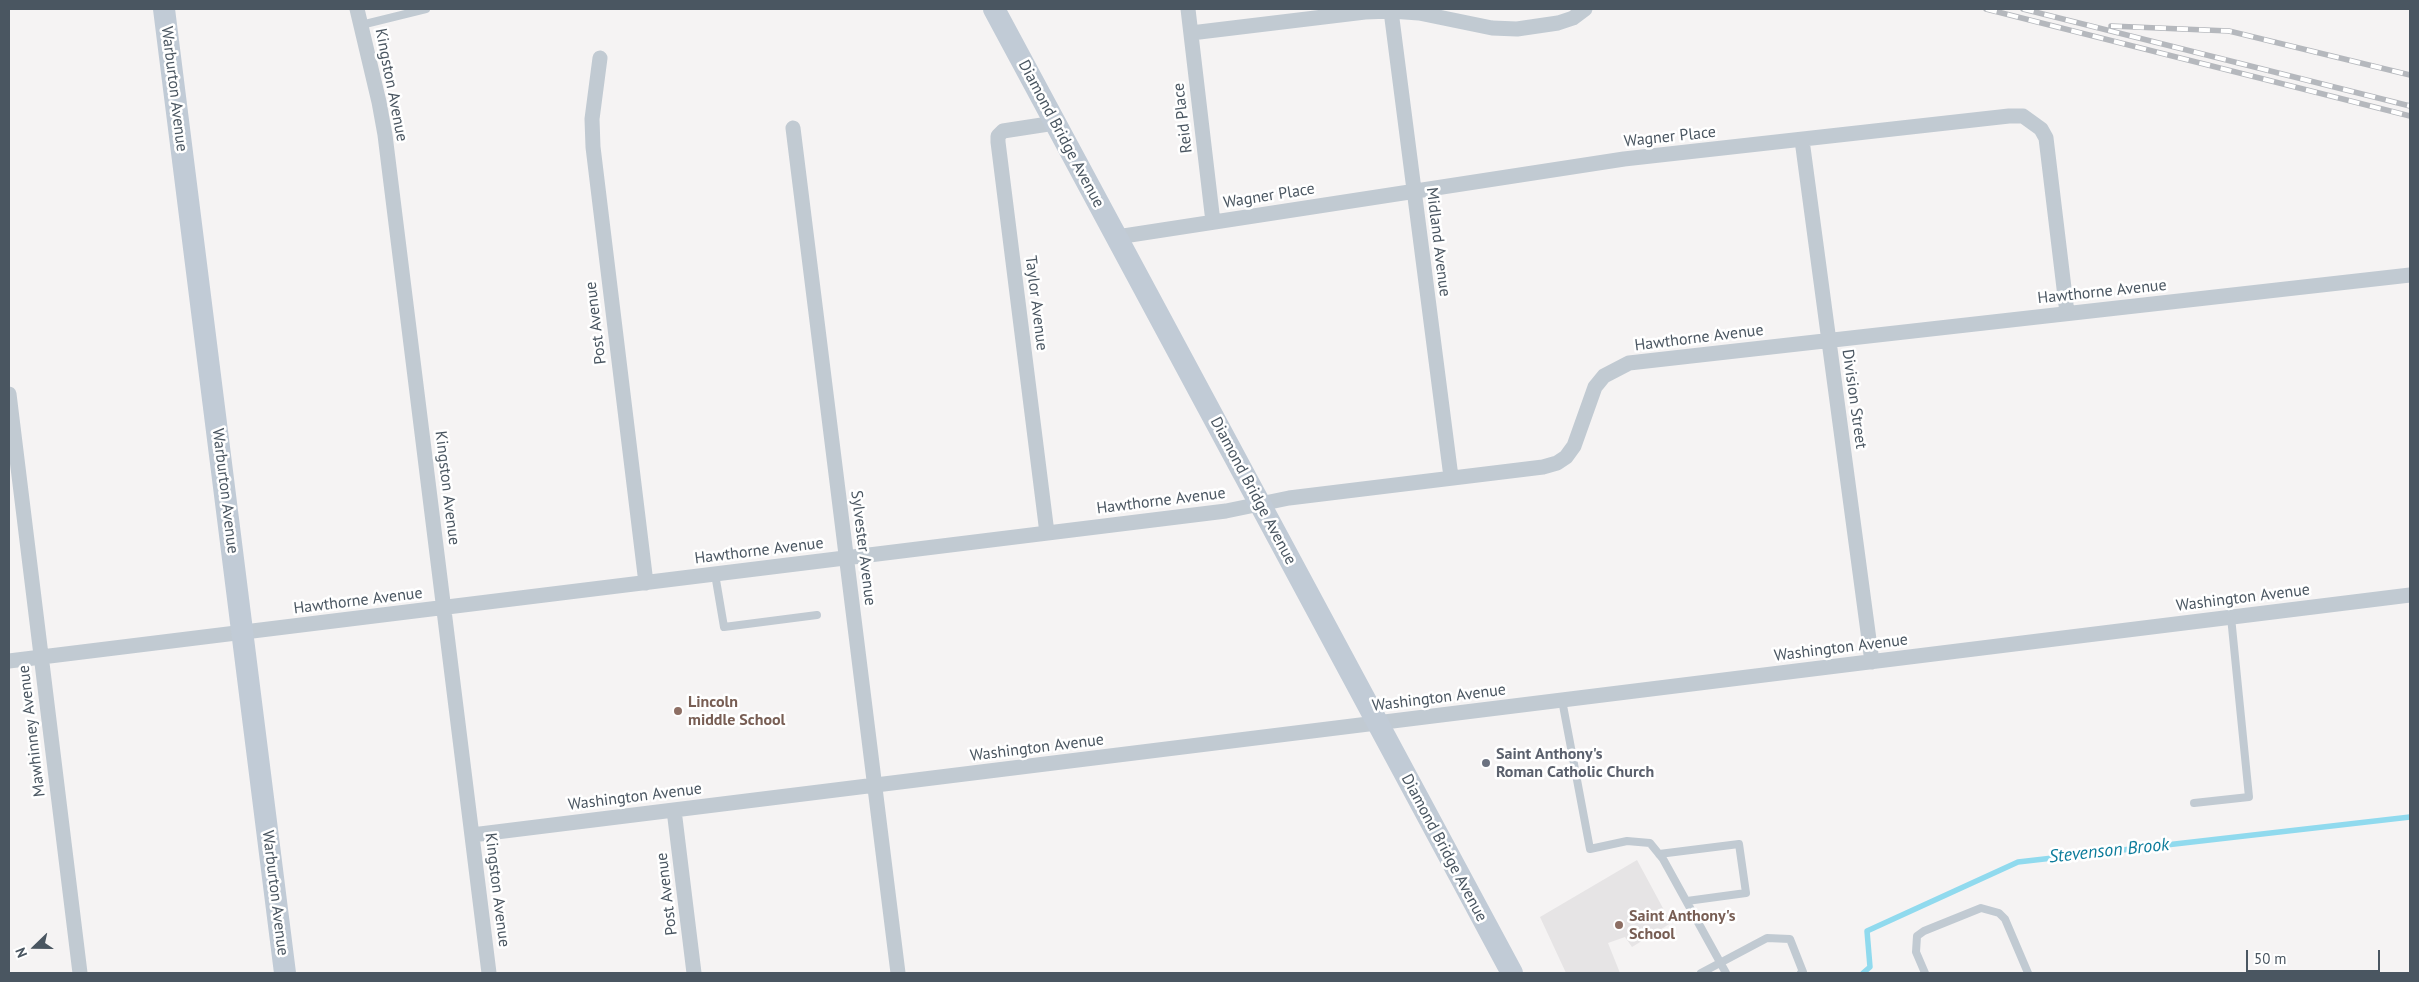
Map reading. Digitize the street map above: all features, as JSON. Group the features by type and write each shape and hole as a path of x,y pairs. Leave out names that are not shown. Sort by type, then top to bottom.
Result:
{"street":[{"name":"Warburton Avenue","path":"164,9 285,973"},
{"name":"Kingston Avenue","path":"357,9 385,135 490,973"},
{"name":"Diamond Bridge Avenue","path":"994,9 1512,973"},
{"name":"Reid Place","path":"1188,9 1213,222"},
{"path":"1191,33 1365,12 1391,11 1419,13 1492,28 1517,29 1558,23 1573,18 1584,9"},
{"name":"Midland Avenue","path":"1391,11 1451,477"},
{"name":"Post Avenue","path":"600,58 592,119 592,147 646,582"},
{"name":"Wagner Place","path":"1116,237 1624,159 2009,116 2023,116 2034,122 2046,138 2067,313"},
{"name":"Taylor Avenue","path":"1047,533 998,136 1003,131 1055,123"},
{"name":"Sylvester Avenue","path":"793,128 898,973"},
{"name":"Division Street","path":"1802,140 1872,662"},
{"name":"Hawthorne Avenue","path":"9,661 1226,511 1259,503 1451,477 1543,467 1557,463 1566,457 1574,446 1596,387 1604,376 1629,363 2410,275"},
{"name":"Mawhinney Avenue","path":"9,394 80,973"},
{"name":"Washington Avenue","path":"472,835 2410,595"},
{"name":"Post Avenue","path":"674,810 694,973"}],"lane":[{"path":"361,24 426,9"},
{"path":"716,574 724,627 817,615"},
{"path":"2194,803 2249,797 2231,618"},
{"path":"1562,700 1590,849 1627,841 1650,843 1659,854 1726,973"},
{"path":"1659,854 1739,844 1746,893 1686,901"},
{"path":"1924,973 1916,952 1917,936 1924,931 1981,908 1991,909 2004,919 2028,973"},
{"path":"1701,973 1767,938 1790,939 1803,972 1801,973"}],"shaded area":[{"path":"1637,860 1671,923 1632,947 1625,937 1608,943 1620,973 1566,973 1540,917"}],"waterway":[{"name":"Stevenson Brook","path":"1863,973 1870,967 1867,931 2018,862 2410,817"}],"railway":[{"path":"1986,9 2410,116"},
{"path":"2023,9 2410,106"},
{"path":"2111,26 2229,31 2410,75"}],"place":[{"name":"Lincoln middle School","path":"678,711"},
{"name":"Saint Anthony's Roman Catholic Church","path":"1486,763"},
{"name":"Saint Anthony's School","path":"1619,925"}]}
